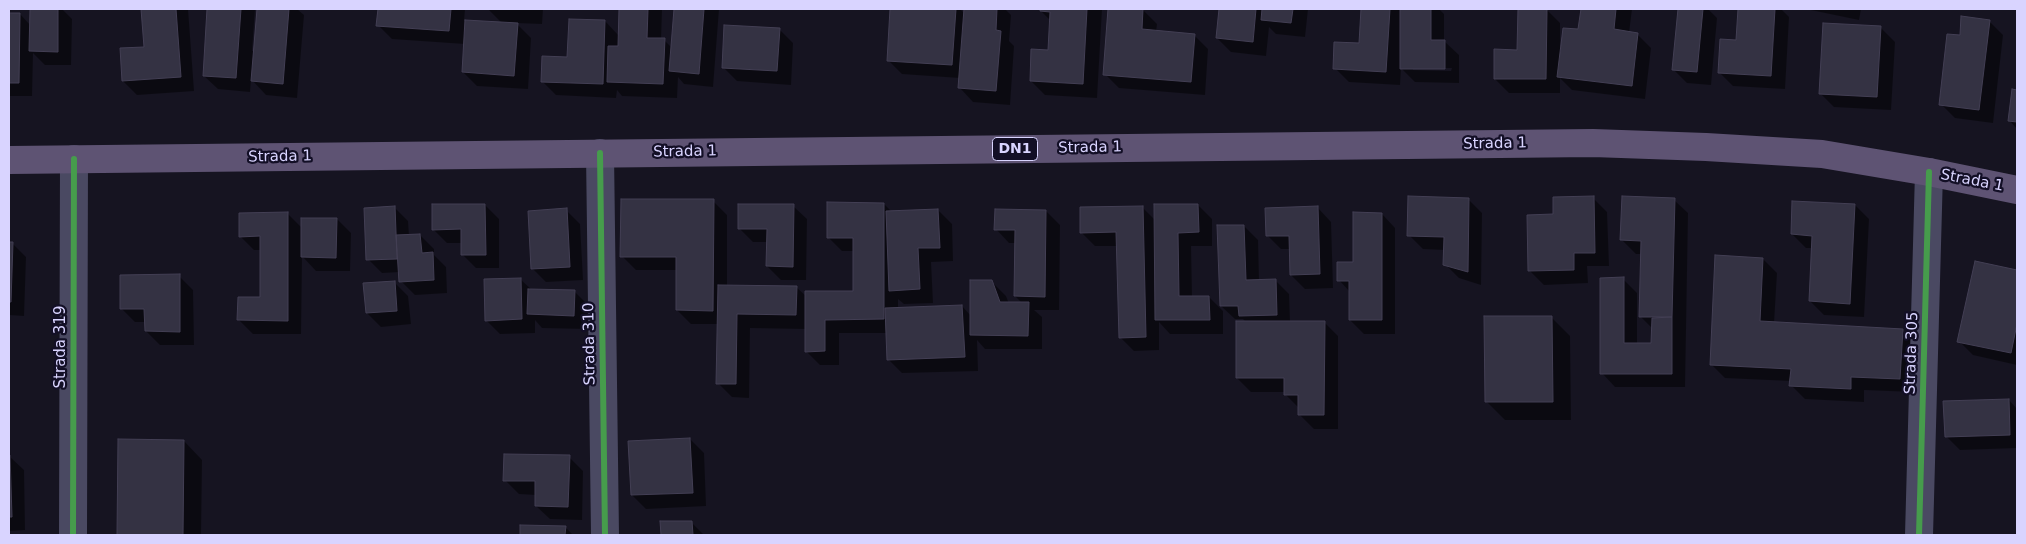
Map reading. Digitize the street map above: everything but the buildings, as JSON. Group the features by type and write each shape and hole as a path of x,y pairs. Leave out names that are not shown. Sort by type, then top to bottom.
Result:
{"main road":[{"name":"Strada 1","path":"9,160 1593,143 1822,154 1929,172 2017,190"}],"street":[{"name":"Strada 310","path":"600,153 605,535"},
{"name":"Strada 319","path":"74,159 74,535"},
{"name":"Strada 305","path":"1919,535 1929,172"}],"cycle path":[{"path":"600,153 605,535"},
{"path":"73,535 74,159"},
{"path":"1919,535 1929,172"}]}
